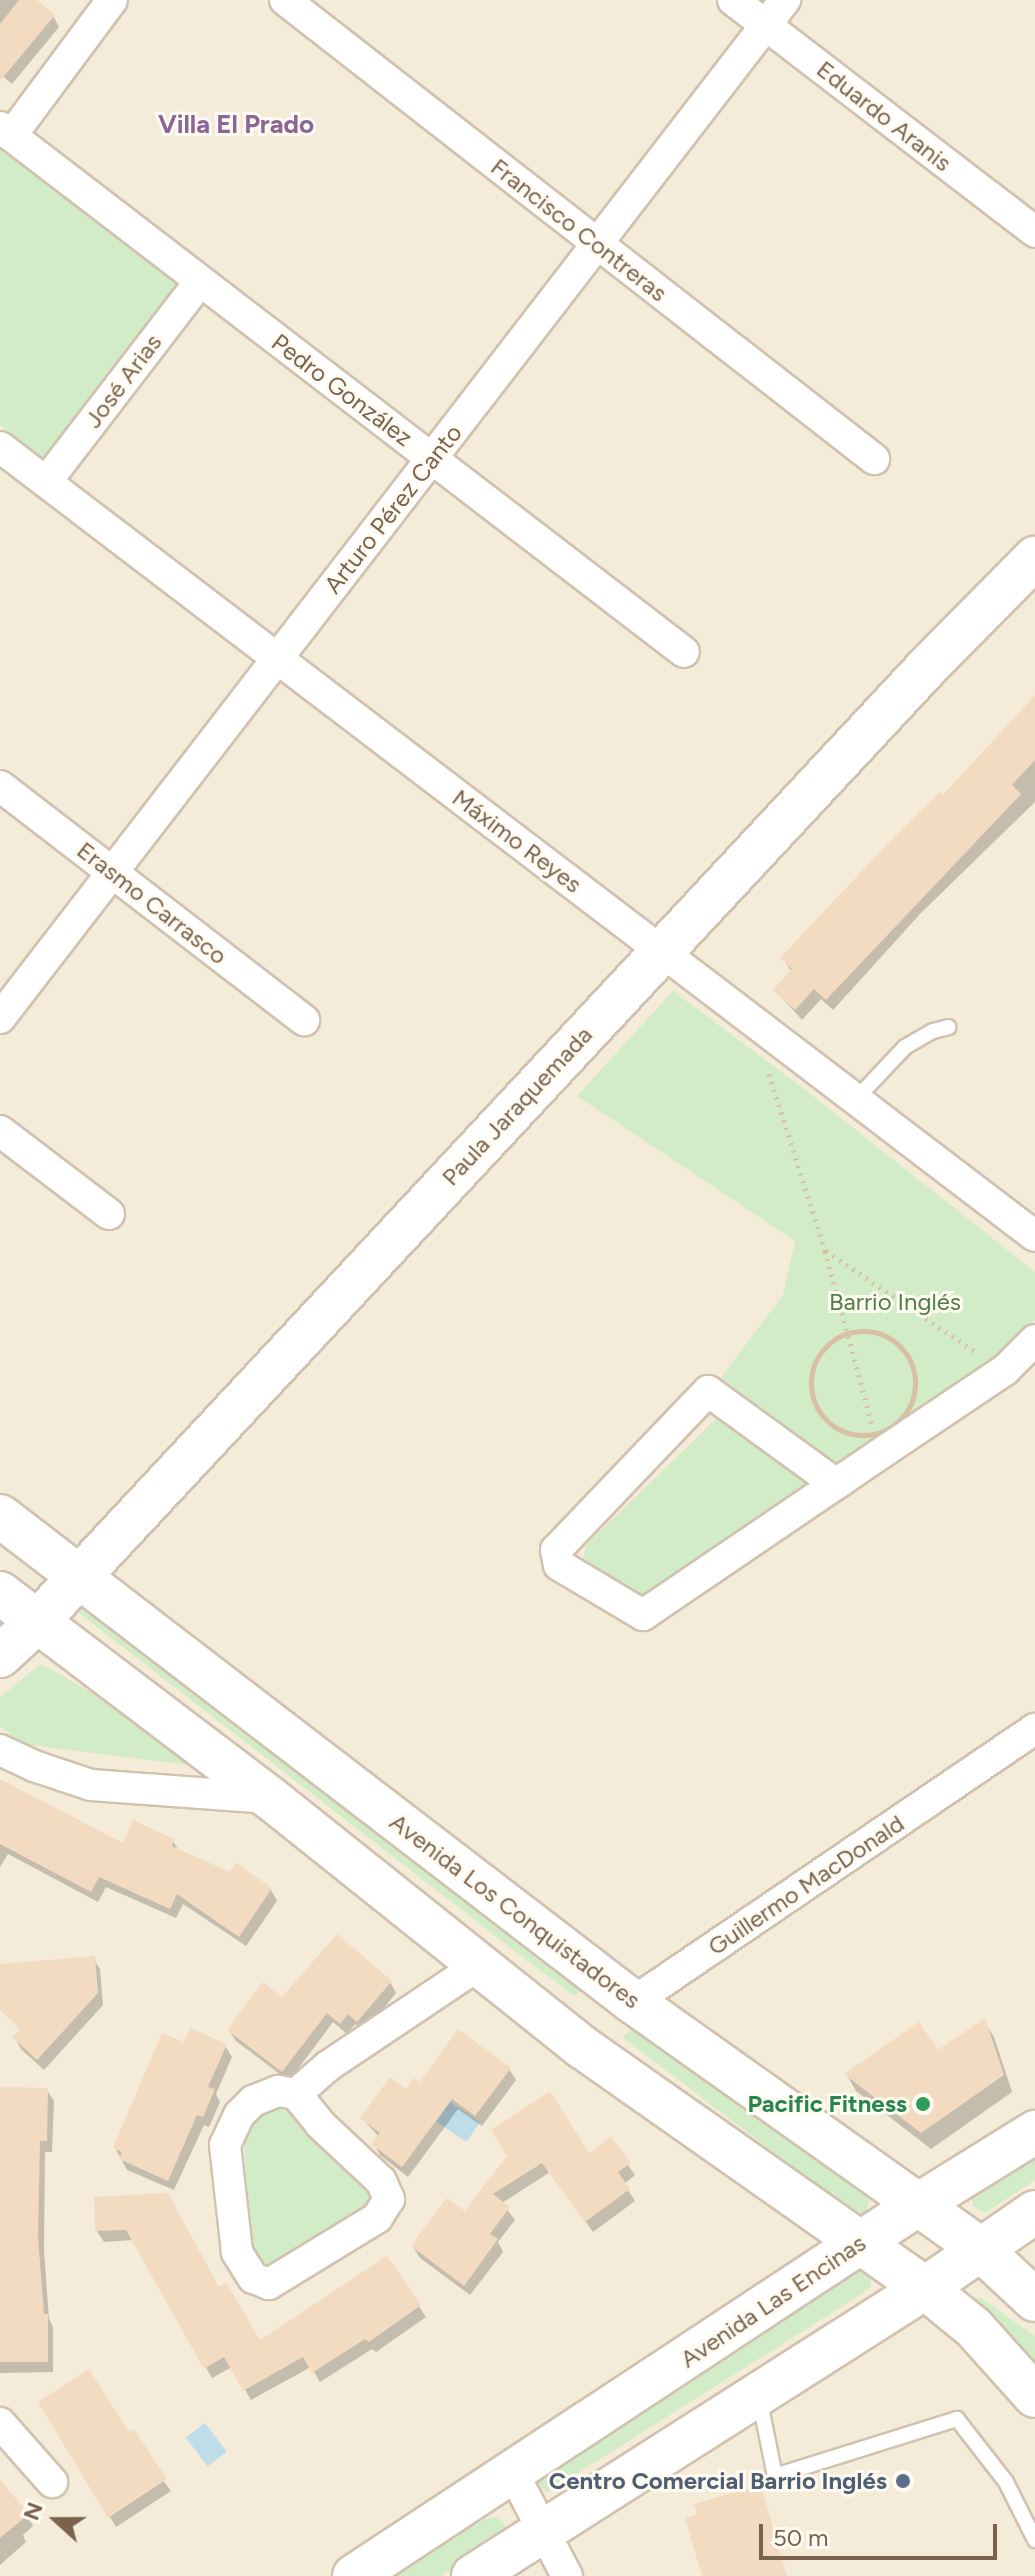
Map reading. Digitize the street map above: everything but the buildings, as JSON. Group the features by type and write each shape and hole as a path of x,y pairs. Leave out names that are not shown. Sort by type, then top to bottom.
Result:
{"street":[{"path":"6,132 112,0"},
{"name":"Francisco Contreras","path":"285,0 874,459"},
{"name":"Eduardo Aranis","path":"733,0 1035,232"},
{"name":"Arturo Pérez Canto","path":"0,1018 785,0"},
{"name":"Pedro González","path":"6,132 684,652"},
{"name":"José Arias","path":"46,482 200,281"},
{"name":"Máximo Reyes","path":"0,447 1035,1236"},
{"name":"Paula Jaraquemada","path":"0,1656 37,1622 662,951 1035,558"},
{"name":"Erasmo Carrasco","path":"0,786 304,1020"},
{"path":"0,1131 109,1214"},
{"path":"836,1484 708,1391 556,1550 559,1565 643,1615 836,1484 877,1444 1005,1370 1035,1340"},
{"name":"Avenida Los Conquistadores","path":"0,1516 633,2002 980,2249 1035,2300"},
{"path":"0,1593 270,1798 582,2047 925,2288 974,2328 1035,2396"},
{"name":"Guillermo MacDonald","path":"582,2047 633,2002 1035,1729"},
{"path":"0,1750 34,1766 91,1785 270,1798"},
{"path":"296,2094 328,2066 479,1965"},
{"path":"278,2091 296,2094 320,2124 381,2181 389,2199 377,2218 269,2284 253,2278 237,2252 225,2145 239,2115 253,2101 278,2091"},
{"name":"Avenida Las Encinas","path":"354,2576 919,2204 1035,2132"},
{"path":"473,2576 925,2288 1035,2212"},
{"path":"0,2423 52,2482"},
{"path":"513,2473 567,2576"}],"lane":[{"path":"856,1099 905,1047 925,1034 949,1027"},
{"path":"759,2395 775,2476 957,2419 1006,2482 1035,2540"}],"path":[{"path":"765,1060 825,1251 877,1444"},
{"path":"825,1251 1005,1370"},
{"path":"861,1330 891,1338 911,1362 914,1393 909,1407 877,1444 842,1430 818,1410 813,1396 811,1380 821,1351 847,1333 861,1330"}],"shaded area":[{"path":"0,0 1035,0 1035,2576 0,2576"}],"green space":[{"path":"0,148 181,287 48,462 0,425"},
{"name":"Barrio Inglés","path":"673,991 808,1092 1035,1272 1035,1319 997,1366 846,1471 717,1383 783,1295 795,1241 577,1096"},
{"path":"719,1416 818,1481 646,1604 583,1559 586,1545"},
{"path":"78,1599 592,1982 574,1996 75,1610"},
{"path":"41,1664 229,1770 22,1744 0,1726 0,1697"},
{"path":"640,2023 869,2199 866,2214 847,2208 622,2037"},
{"path":"281,2109 297,2117 326,2150 370,2186 373,2204 281,2266 264,2269 252,2252 243,2133 264,2111"},
{"path":"1035,2151 1035,2180 985,2213 973,2206 971,2193"},
{"path":"859,2268 871,2279 871,2287 860,2295 548,2492 534,2481"},
{"path":"980,2297 1035,2336 1035,2373 971,2301"},
{"path":"497,2517 504,2523 506,2533 440,2576 390,2576 485,2519"}],"water":[{"path":"450,2102 480,2122 466,2142 437,2122"},
{"path":"205,2423 227,2452 207,2466 186,2437"}],"place":[{"name":"Pacific Fitness","path":"923,2104"},
{"name":"Centro Comercial Barrio Inglés","path":"903,2481"}],"district":[{"name":"Villa El Prado","path":"236,125"}]}
